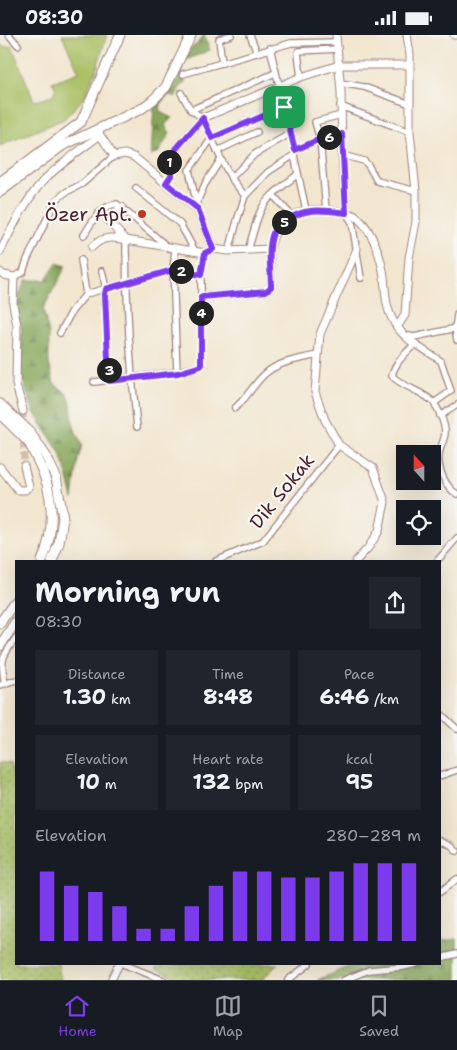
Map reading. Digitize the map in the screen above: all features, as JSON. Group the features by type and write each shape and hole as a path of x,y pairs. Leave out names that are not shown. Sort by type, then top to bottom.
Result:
{"main road":[{"path":"0,182 81,122 120,35"},
{"path":"0,192 62,146 141,109 153,100 166,87 191,35"},
{"path":"0,404 29,431 46,456 56,477 63,518 59,543 52,560"},
{"path":"0,414 29,443 41,467 49,491 52,517 50,535 42,560"},
{"path":"1,620 15,601"},
{"path":"0,646 15,623"}],"street":[{"path":"9,35 18,45"},
{"path":"222,63 219,39 231,35"},
{"path":"250,35 257,53"},
{"path":"397,327 405,315 409,258 416,222 416,191 410,132 410,55 407,35"},
{"path":"183,74 291,43 337,42"},
{"path":"337,42 346,213 352,222 361,278"},
{"path":"301,77 298,53 300,51 337,42"},
{"path":"270,48 291,133 306,210"},
{"path":"166,183 172,174 168,158 203,118 278,85 339,65 409,65"},
{"path":"191,110 275,73"},
{"path":"340,83 364,87 410,104"},
{"path":"181,93 191,110 203,118 231,178 246,196"},
{"path":"340,106 410,132"},
{"path":"213,249 197,206 189,170 212,138 284,107"},
{"path":"326,210 320,139 315,122 341,115"},
{"path":"217,151 257,132"},
{"path":"231,178 255,154 291,133"},
{"path":"229,251 246,196 268,172 294,152 320,139 342,134"},
{"path":"0,252 18,216 44,181 100,135 114,157"},
{"path":"0,272 14,277 23,272 56,200 66,192 82,185 114,157 125,154 134,157 197,206"},
{"path":"342,155 364,161 377,181 416,191"},
{"path":"197,206 205,184 221,159"},
{"path":"248,250 260,212 273,195 298,174"},
{"path":"136,188 180,224 195,251"},
{"path":"273,195 292,216"},
{"path":"84,235 99,211 110,204 117,203 172,248 178,373"},
{"path":"122,207 108,221 126,240 126,283 131,378 137,427"},
{"path":"201,297 266,291 271,287 270,249 275,228 292,216 306,210 326,210 355,216 370,233 382,266 387,307 397,327 415,344 441,361 451,391 434,403"},
{"path":"92,247 103,239 112,237 205,253 213,249 229,251 270,249"},
{"path":"357,249 320,334 315,392 324,420 339,445 373,468 386,502 379,531 368,548 357,560"},
{"path":"94,382 178,373 201,366 201,275 205,253"},
{"path":"81,261 86,293"},
{"path":"60,333 72,311 86,293 173,270 201,275"},
{"path":"102,271 106,289 109,381"},
{"path":"14,277 13,304 18,326 16,384 23,411"},
{"path":"457,315 457,341"},
{"path":"404,335 414,337 456,328"},
{"path":"415,344 403,356 392,376 399,383 434,403 445,434 439,453 439,464 444,479 457,494"},
{"path":"235,408 245,399 266,373 279,364 318,355"},
{"path":"440,417 457,405"},
{"name":"Dik Sokak","path":"218,560 263,541 339,445"},
{"path":"0,467 18,490 25,490 29,487 24,466"},
{"path":"438,560 457,538"},
{"path":"15,639 3,655 0,669 2,684 15,680"},
{"path":"441,714 457,729"},
{"path":"441,776 457,770"},
{"path":"441,840 452,845 457,851"},
{"path":"441,891 457,879"},
{"path":"441,958 457,954"},
{"path":"111,980 118,965"},
{"path":"126,965 163,980"},
{"path":"288,980 307,965"},
{"path":"344,980 369,970 412,965"}],"green space":[{"path":"62,35 107,35 96,71 84,98 64,119 0,146 0,44 4,47 12,46 34,101 47,98 52,94 56,89 52,82 79,72"},
{"path":"204,35 210,50 181,62 185,83 179,89 176,97 170,95 165,97 160,108 160,112 172,118 165,125 170,133 159,152 151,156 154,104 188,50 196,45"},
{"path":"57,263 66,266 43,309 49,333 49,363 54,384 62,389 71,402 72,419 82,445 73,499 60,453 34,412 20,373 22,330 17,309 19,296 25,280 45,280"},
{"path":"0,762 10,764 15,786 15,965 58,965 61,980 0,980"},
{"path":"457,939 457,980 317,980 353,965 441,965 441,941"},
{"path":"157,965 277,965 262,980 182,980 156,969"}],"tunnel":[{"path":"23,411 24,466"}],"place":[{"name":"Özer Apt.","path":"142,214"}],"route":[{"path":"284,107 295,150 320,139 342,134 346,213 306,210 292,216 275,228 270,249 271,287 266,291 201,297 201,366 178,373 109,381 106,289 173,270 201,275 205,253 213,249 198,209 166,183 172,174 168,158 203,118 212,138 284,107"}]}
